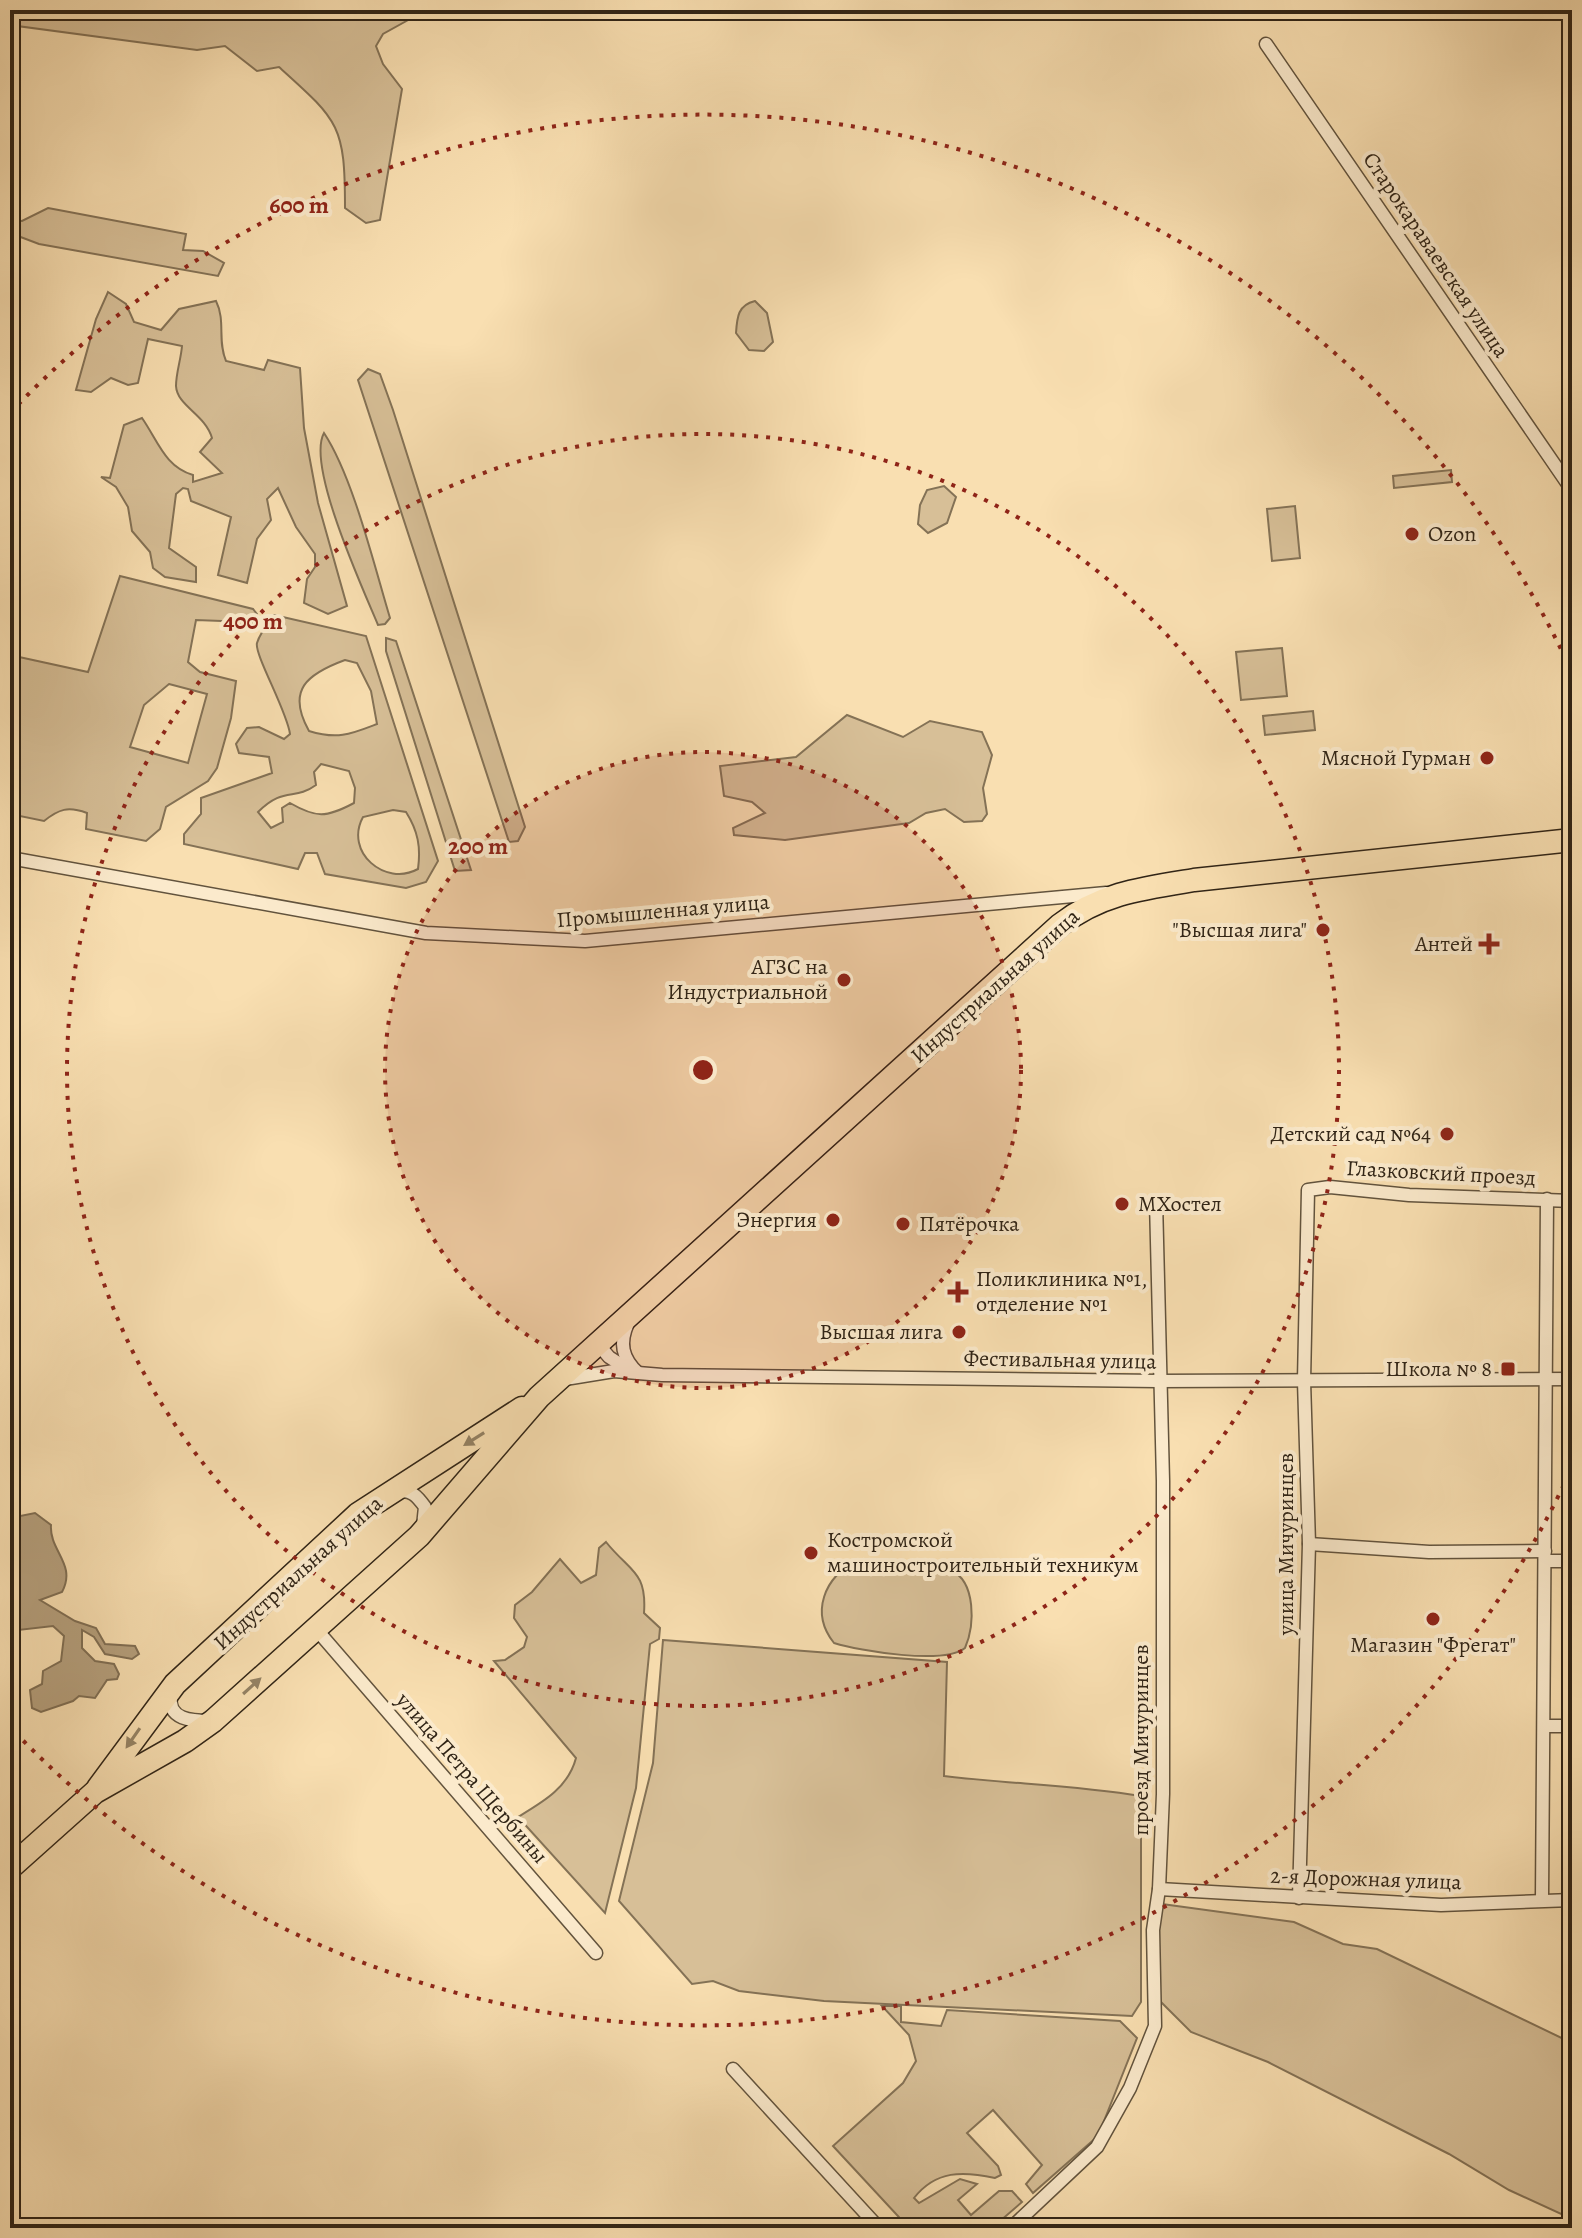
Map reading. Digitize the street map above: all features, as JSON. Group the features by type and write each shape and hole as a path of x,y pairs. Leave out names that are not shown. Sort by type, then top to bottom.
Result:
{"highway":[{"name":"Индустриальная улица","path":"95,1792 185,1741 213,1721 316,1629 419,1536 545,1391 1060,925 1088,904 1133,890 1194,880 1572,840"},
{"name":"Индустриальная улица","path":"10,1868 95,1792 175,1684 358,1514 545,1391"}],"street":[{"name":"Старокараваевская улица","path":"1266,44 1572,490"},
{"name":"Промышленная улица","path":"10,858 426,933 507,940 585,941 1133,890"},
{"name":"Глазковский проезд","path":"1308,1190 1330,1187 1409,1195 1572,1201"},
{"name":"улица Мичуринцев","path":"1299,1898 1309,1544 1304,1381 1308,1190"},
{"path":"1542,1899 1547,1199"},
{"name":"проезд Мичуринцев","path":"1011,2228 1097,2147 1130,2088 1155,2026 1153,1930 1159,1889 1163,1794 1163,1481 1158,1381 1156,1201"},
{"path":"633,1313 621,1342 629,1365 638,1373"},
{"path":"598,1344 609,1357 638,1373"},
{"name":"Фестивальная улица","path":"545,1391 572,1376 593,1372 1158,1381 1572,1379"},
{"path":"387,1494 406,1490 425,1507 425,1520 419,1536"},
{"path":"1309,1544 1545,1556 1572,1561"},
{"name":"улица Петра Щербины","path":"316,1629 596,1953"},
{"path":"175,1684 170,1703 176,1714 185,1720 213,1721"},
{"path":"1544,1726 1572,1726"},
{"name":"2-я Дорожная улица","path":"1159,1889 1441,1905 1572,1900"},
{"path":"733,2069 879,2228"}],"shaded area":[{"path":"10,10 397,10 410,19 383,34 376,46 383,64 402,89 380,220 366,223 345,208 343,159 334,127 315,100 279,67 257,71 225,46 197,50 10,25"},
{"path":"48,208 186,234 183,250 203,251 224,263 218,276 39,244 10,233 10,220 22,221"},
{"path":"108,292 126,304 134,322 161,330 179,309 216,301 221,316 226,361 264,370 268,360 300,368 304,428 318,503 347,606 328,614 304,603 307,579 315,567 315,554 296,527 278,488 267,499 271,520 257,539 247,583 218,575 231,517 191,501 188,489 183,488 176,494 169,548 196,567 196,582 165,577 153,568 150,552 132,531 128,507 116,487 101,477 110,478 124,425 142,418 169,460 193,475 193,482 222,473 200,452 212,438 204,423 178,393 176,381 182,346 148,339 138,383 128,385 111,378 91,392 76,390 96,319"},
{"path":"755,301 767,313 773,342 764,351 749,350 736,333 740,312 745,305"},
{"path":"368,369 380,374 393,410 525,827 518,841 509,842 358,380"},
{"path":"324,433 335,451 362,522 390,618 385,624 378,625 329,498 321,449"},
{"path":"1451,470 1452,482 1394,488 1393,476"},
{"path":"944,486 956,497 947,523 928,533 918,524 920,505 927,490"},
{"path":"1295,506 1300,558 1272,561 1267,509"},
{"path":"120,576 253,609 257,614 247,630 222,621 196,620 188,662 200,672 236,681 231,718 217,768 208,781 166,807 160,829 146,841 86,829 87,813 69,809 59,811 44,821 10,814 10,655 88,672","holes":["169,684 207,694 188,763 130,747 144,705"]},
{"path":"274,615 366,636 438,861 426,882 406,888 325,874 317,853 305,853 298,869 184,844 184,834 201,814 201,798 272,773 269,757 239,753 236,744 247,728 259,727 284,739 290,734 257,649 258,639","holes":["345,660 357,663 371,691 377,724 344,735 309,731 300,705 304,685 320,671","321,764 349,771 355,788 354,803 328,814 314,814 290,803 282,808 283,822 271,828 258,812 275,799 316,785 314,772","393,810 406,812 418,839 418,869 393,873 371,863 363,854 359,842 363,817"]},
{"path":"386,638 396,641 471,870 455,871 386,651"},
{"path":"1282,648 1287,696 1241,700 1236,652"},
{"path":"1313,711 1315,730 1265,735 1263,716"},
{"path":"847,715 903,737 930,721 982,732 992,755 983,788 987,814 982,821 964,822 945,809 926,813 909,823 785,840 734,835 733,828 765,813 752,802 724,796 720,766 796,757"},
{"path":"35,1513 51,1525 66,1573 62,1592 40,1600 75,1621 96,1628 105,1644 135,1646 139,1654 132,1659 105,1654 94,1637 82,1630 82,1648 95,1661 114,1664 119,1674 117,1679 107,1680 95,1698 79,1696 41,1712 32,1708 30,1690 42,1684 43,1671 61,1661 64,1636 53,1626 10,1631 10,1518"},
{"path":"606,1542 640,1580 644,1613 660,1628 659,1639 650,1644 636,1788 605,1913 518,1817 561,1786 576,1758 494,1661 505,1660 524,1647 527,1637 514,1618 515,1605 532,1592 560,1559 581,1583 596,1575 599,1548"},
{"path":"857,1561 951,1570 959,1576 969,1594 972,1616 965,1648 939,1656 921,1656 881,1653 834,1643 823,1620 824,1597 836,1576"},
{"path":"663,1640 947,1662 944,1776 1141,1796 1141,2002 1132,2016 824,2001 739,1991 713,1981 692,1984 619,1901 653,1763"},
{"path":"1162,1904 1294,1922 1343,1944 1377,1949 1572,2043 1572,2219 1509,2190 1449,2154 1268,2062 1191,2032 1160,2001 1157,1918"},
{"path":"882,2006 901,2006 901,2022 941,2026 947,2010 1120,2021 1137,2038 1098,2136 1033,2193 1026,2184 1042,2165 993,2110 967,2133 998,2166 1001,2175 995,2178 972,2174 951,2175 931,2182 914,2198 919,2203 960,2179 977,2184 958,2200 971,2215 999,2191 1012,2191 1022,2202 992,2228 909,2228 833,2146 903,2083 916,2061 909,2035"}],"place":[{"name":"Ozon","path":"1412,534"},
{"name":"Мясной Гурман","path":"1487,758"},
{"name":"\"Высшая лига\"","path":"1323,930"},
{"name":"Антей","path":"1489,944"},
{"name":"АГЗС на Индустриальной","path":"844,980"},
{"name":"Детский сад №64","path":"1447,1134"},
{"name":"МХостел","path":"1122,1204"},
{"name":"Энергия","path":"833,1220"},
{"name":"Пятёрочка","path":"903,1224"},
{"name":"Поликлиника №1, отделение №1","path":"958,1292"},
{"name":"Высшая лига","path":"959,1332"},
{"name":"Школа № 8","path":"1508,1369"},
{"name":"Костромской машиностроительный техникум","path":"811,1553"},
{"name":"Магазин \"Фрегат\"","path":"1433,1619"}]}
